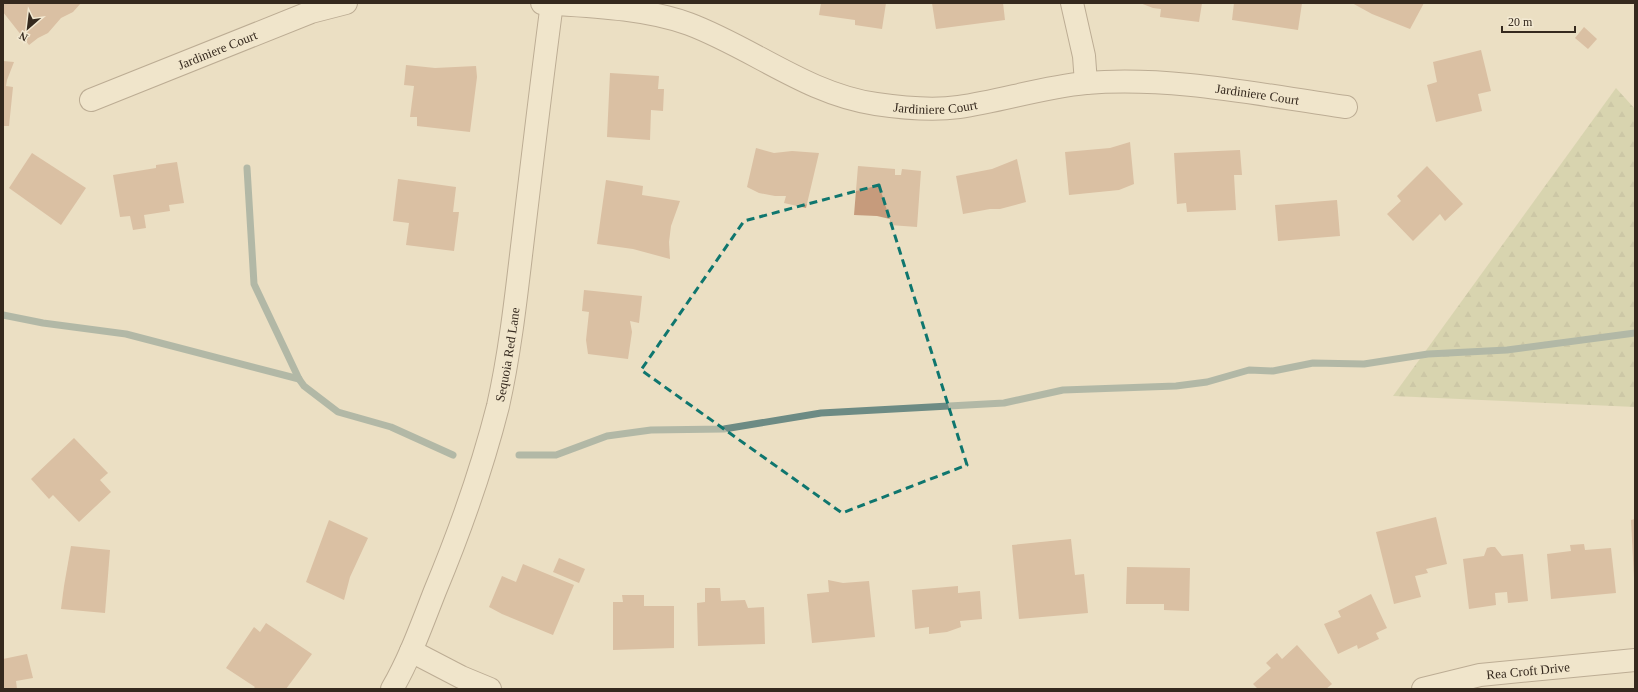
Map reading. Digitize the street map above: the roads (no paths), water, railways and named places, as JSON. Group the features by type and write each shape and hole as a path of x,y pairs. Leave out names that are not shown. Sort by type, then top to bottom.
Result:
{"street":[{"name":"Jardiniere Court","path":"91,100 312,12 346,3"},
{"name":"Jardiniere Court","path":"548,3 654,14 687,24 718,36 775,68 806,83 838,95 867,103 912,109 958,107 1086,83 1130,81 1171,83 1346,107"},
{"name":"Sequoia Red Lane","path":"392,689 411,651 458,536 484,455 498,405 519,275 548,3"},
{"path":"1072,3 1084,56 1086,83"},
{"path":"411,651 461,677 490,689"},
{"name":"Rea Croft Drive","path":"1423,689 1480,675 1518,681 1635,660"}],"waterway":[{"path":"247,168 254,284 299,379 304,386 338,412 391,427 453,455"},
{"path":"3,315 43,323 126,334 299,379"},
{"path":"519,455 556,455 607,436 651,430 724,429 821,413 1004,403 1063,390 1176,386 1207,382 1249,370 1273,371 1313,363 1364,364 1428,354 1507,350 1635,333"}]}
